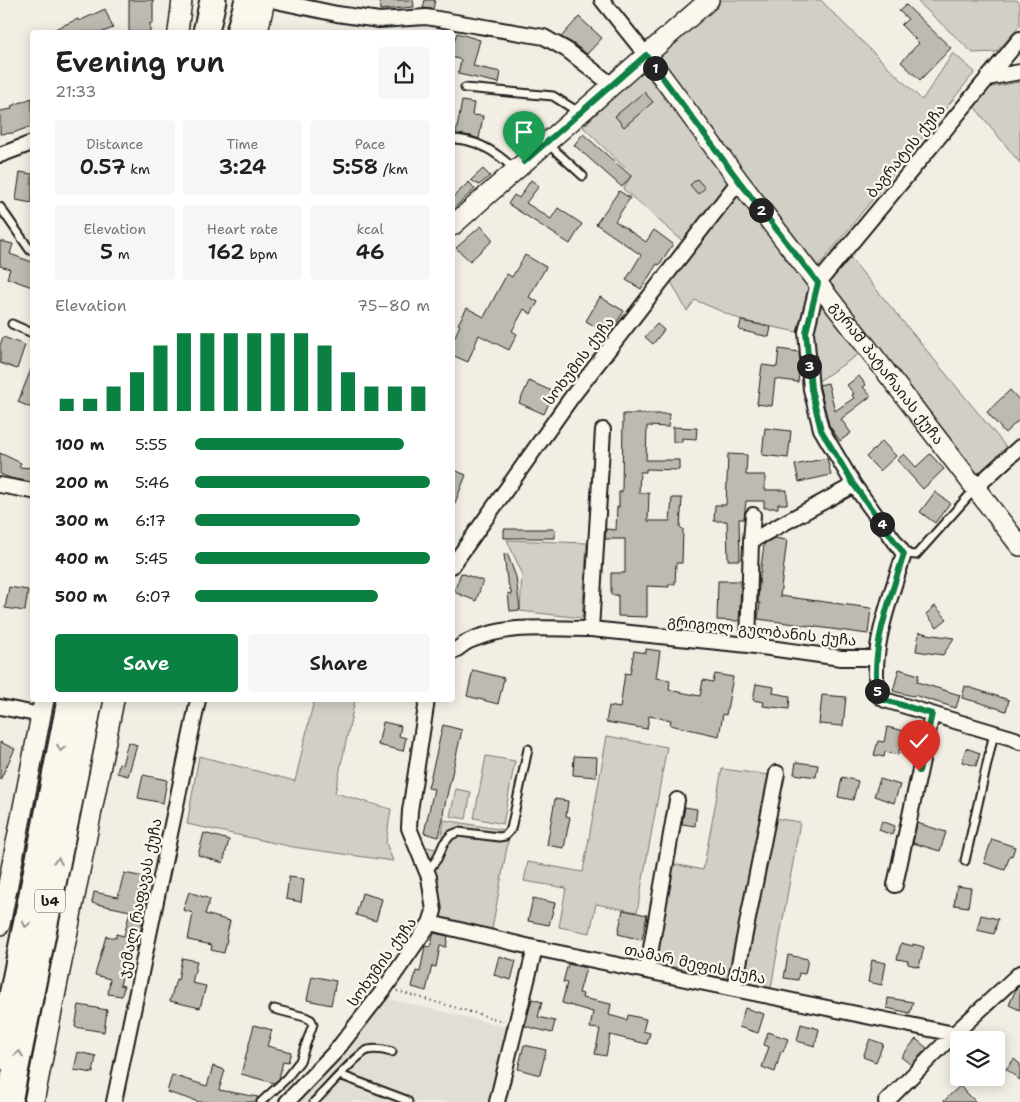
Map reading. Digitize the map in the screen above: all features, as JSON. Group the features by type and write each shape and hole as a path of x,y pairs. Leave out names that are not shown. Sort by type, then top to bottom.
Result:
{"highway":[{"path":"197,30 201,0"},
{"path":"206,30 213,0"},
{"path":"228,30 234,0"},
{"path":"240,30 248,0"},
{"name":"ს4","path":"0,1057 70,702"},
{"name":"ს4","path":"9,1102 90,702"}],"street":[{"path":"178,30 182,0"},
{"path":"258,30 265,0"},
{"path":"271,0 338,14 379,20 426,17 544,37 567,50 612,86"},
{"path":"602,0 646,55"},
{"path":"455,223 709,0"},
{"name":"ბაგრატის ქუჩა","path":"818,283 1020,39"},
{"name":"გურამ პატარაიას ქუჩა","path":"646,55 739,181 1020,546"},
{"path":"987,78 1020,72"},
{"path":"0,155 30,144"},
{"name":"სოხუმის ქუჩა","path":"455,562 571,398 739,181"},
{"path":"818,283 806,332 811,389 821,430 854,485 904,554"},
{"path":"592,629 603,430"},
{"path":"975,488 1020,447"},
{"path":"0,485 30,491"},
{"path":"751,541 854,485"},
{"path":"748,645 753,515"},
{"name":"გრიგოლ გულბანის ქუჩა","path":"455,650 468,642 492,633 517,628 543,627 592,629 748,645 841,658 877,658 882,630 904,554"},
{"path":"877,658 876,686 878,695 885,700 1016,739 1020,742"},
{"path":"34,1102 114,702"},
{"name":"ჯემალ რაფავას ქუჩა","path":"114,1102 198,702"},
{"name":"სოხუმის ქუჩა","path":"287,1102 335,1052 385,988 430,923 434,911 429,877 409,828 427,702"},
{"path":"0,707 43,708 0,925"},
{"path":"895,885 932,714"},
{"path":"734,989 778,773"},
{"path":"647,971 677,800"},
{"name":"თამარ მეფის ქუჩა","path":"430,923 535,948 950,1033"},
{"path":"497,1102 535,948"},
{"path":"957,1031 1020,973"},
{"path":"886,1102 950,1038"}],"lane":[{"path":"465,88 553,96 580,113"},
{"path":"455,139 462,139 487,148 516,170"},
{"path":"547,142 583,176"},
{"path":"0,207 30,250"},
{"path":"12,324 30,332"},
{"path":"904,554 916,555 975,488"},
{"path":"966,861 994,733"},
{"path":"427,872 451,835 458,832 499,837 505,836 511,829 528,749"},
{"path":"260,1102 285,1080 300,1061 313,1024 311,1020 305,1017 274,1009"},
{"path":"314,1102 366,1051 378,1049 392,1052"},
{"path":"340,1076 408,1102"}],"path":[{"path":"385,988 516,1024"}],"shaded area":[{"path":"713,0 821,0 922,100 953,53 975,72 818,267 654,54"},
{"path":"916,0 1017,0 1020,4 1020,26 996,52 973,53"},
{"path":"642,69 732,185 686,244 623,189 632,175 583,127"},
{"path":"1020,82 1020,163 973,105 986,88"},
{"path":"740,194 812,283 802,333 744,321 695,300 687,311 670,280"},
{"path":"848,255 1007,448 978,474 825,282"},
{"path":"819,292 865,350 814,384 811,330"},
{"path":"507,540 587,543 582,618 520,611 522,573"},
{"path":"314,702 355,702 335,793 391,809 386,843 393,861 293,847 187,824 199,756 295,781"},
{"path":"607,736 667,747 637,912 596,904 590,933 559,927 566,888 524,881 528,862 583,872"},
{"path":"486,756 515,761 503,824 474,818"},
{"path":"722,769 769,775 760,816 800,822 771,988 645,961 664,862 703,870"},
{"path":"456,789 471,792 466,819 450,816"},
{"path":"444,820 510,831 492,929 440,921 436,912 422,846 440,850"},
{"path":"385,998 507,1027 490,1102 360,1102 353,1100 352,1102 298,1102"}],"building":[{"path":"129,0 153,0 153,23 150,23 150,30 129,30"},
{"path":"379,0 413,0 414,7 380,10"},
{"path":"425,0 435,0 433,9 423,8"},
{"path":"906,5 951,48 920,80 901,62 919,43 901,25 908,19 899,11"},
{"path":"105,9 113,28 108,30 53,30 78,19 79,21"},
{"path":"579,17 602,38 587,54 561,37"},
{"path":"457,33 480,40 473,66 501,72 499,83 458,74 461,60 455,58 455,39"},
{"path":"644,92 653,102 624,127 615,116"},
{"path":"30,99 30,127 13,133 0,134 0,111 12,109 11,106"},
{"path":"462,101 474,103 472,115 483,116 479,139 456,134"},
{"path":"583,134 631,176 622,187 574,145"},
{"path":"483,169 490,176 479,185 471,180"},
{"path":"20,172 30,174 30,203 16,200"},
{"path":"697,179 705,188 698,194 690,185"},
{"path":"531,180 539,186 526,203 551,219 558,208 582,224 570,244 508,204 514,195 519,198"},
{"path":"469,182 475,189 455,207 455,195"},
{"path":"619,191 630,198 615,221 646,242 654,230 673,244 641,289 626,280 641,255 596,224"},
{"path":"481,226 493,240 470,261 456,248"},
{"path":"0,241 13,244 10,254 30,261 30,286 7,278 10,269 0,266"},
{"path":"525,255 546,267 529,297 538,302 531,314 524,309 512,331 517,334 509,350 479,335 468,362 455,356 455,336 460,325 458,324 467,308 484,317 507,274 512,277"},
{"path":"600,297 624,311 609,335 586,321"},
{"path":"741,321 771,327 769,337 739,330"},
{"path":"657,324 664,330 653,344 645,337"},
{"path":"3,337 25,345 17,369 0,363 0,345"},
{"path":"779,349 799,352 798,382 775,379 772,406 757,404 762,365 777,367"},
{"path":"30,372 30,407 18,402"},
{"path":"859,376 866,385 863,387 871,396 841,419 851,433 840,441 829,425 819,385 828,383 835,411 854,398 852,395 854,394 847,385"},
{"path":"529,381 554,392 544,414 519,403"},
{"path":"1010,390 1020,401 1020,419 1005,433 987,412"},
{"path":"623,414 669,414 668,427 647,426 646,460 679,460 679,470 646,469 646,472 640,472 639,493 649,493 648,521 670,521 672,498 682,498 680,528 683,529 682,563 676,563 675,584 669,584 669,587 647,586 647,617 618,616 618,595 611,595 611,573 625,573 625,539 605,539 606,529 616,530 619,492 622,492"},
{"path":"673,427 697,428 696,439 682,438 682,442 673,442"},
{"path":"765,428 791,431 788,458 762,455"},
{"path":"882,441 896,456 880,471 866,457"},
{"path":"0,453 21,463 19,467 30,468 30,482 10,478 0,474"},
{"path":"728,454 747,455 746,475 765,475 765,490 787,490 787,504 778,504 778,508 764,508 764,501 746,501 744,519 739,519 740,560 728,560 727,521 714,521 715,505 726,505"},
{"path":"904,454 916,467 930,454 944,469 923,489 897,460"},
{"path":"827,458 831,475 799,482 795,465"},
{"path":"455,470 466,475 455,503"},
{"path":"935,492 950,503 935,523 920,512"},
{"path":"504,529 555,529 555,538 504,538"},
{"path":"774,538 787,540 780,596 871,608 868,634 758,619 760,603 758,603 759,583 764,544"},
{"path":"507,553 516,577 520,610 510,611 508,593 512,595 507,580 504,554"},
{"path":"461,573 483,581 476,601 455,592"},
{"path":"718,581 740,581 739,621 717,620"},
{"path":"9,587 28,590 25,611 5,608"},
{"path":"935,606 947,619 937,627 926,614"},
{"path":"919,632 954,638 943,655 916,651"},
{"path":"646,649 660,651 656,678 670,680 669,690 700,696 703,680 713,682 715,674 733,677 726,715 723,714 719,736 670,725 671,720 649,716 647,729 606,722 609,706 620,708 625,673 630,674 634,651 646,653"},
{"path":"899,669 919,675 917,682 960,695 956,708 914,695 893,691"},
{"path":"473,670 504,678 498,704 467,696"},
{"path":"756,684 774,687 773,693 790,696 789,709 763,706 764,702 753,700"},
{"path":"965,686 1009,700 1006,711 962,698"},
{"path":"822,695 846,697 843,726 819,724"},
{"path":"383,722 401,726 399,736 406,738 403,751 378,745"},
{"path":"443,725 462,730 439,837 424,833 434,789 428,788"},
{"path":"887,727 904,731 898,755 885,752 884,757 874,755 878,741 884,742"},
{"path":"0,742 15,749 0,780"},
{"path":"128,742 137,745 128,776 117,773 119,764 122,765"},
{"path":"966,748 980,753 976,766 962,762"},
{"path":"574,756 597,757 596,777 573,775"},
{"path":"796,762 818,765 816,777 794,774"},
{"path":"143,775 167,780 163,803 138,798"},
{"path":"842,777 858,781 853,800 838,797"},
{"path":"880,779 900,785 894,803 874,796"},
{"path":"555,799 568,801 566,816 570,817 564,848 547,845"},
{"path":"685,807 697,809 695,826 682,824"},
{"path":"882,821 895,826 892,835 879,830"},
{"path":"917,823 946,832 940,851 913,843"},
{"path":"204,833 229,840 223,863 198,855"},
{"path":"992,839 1015,847 1005,870 984,863"},
{"path":"124,873 144,877 138,901 147,902 136,951 130,950 120,985 124,986 122,996 108,994 110,979 95,975 106,936 116,938 116,934 124,936 130,911 92,903 94,892 118,897"},
{"path":"289,877 304,879 301,902 286,899"},
{"path":"957,886 971,888 968,907 954,905"},
{"path":"189,892 210,899 205,914 230,921 224,953 211,950 212,945 188,940 193,913 183,910"},
{"path":"362,893 382,899 376,921 356,915"},
{"path":"533,898 555,903 549,925 528,921"},
{"path":"623,910 647,915 642,940 618,934"},
{"path":"981,915 998,919 994,934 977,930"},
{"path":"434,933 448,936 446,947 440,946 436,967 432,966 426,991 412,987 416,971 420,972 425,946 430,947"},
{"path":"901,943 924,947 919,967 908,964 908,961 897,959"},
{"path":"788,955 808,959 805,974 799,973 798,980 784,978"},
{"path":"499,956 516,961 511,980 494,975"},
{"path":"182,958 197,961 192,983 206,986 200,1008 170,1001 176,979 178,980"},
{"path":"872,960 886,963 882,985 868,982"},
{"path":"568,964 586,968 579,993 583,994 582,998 611,1004 609,1015 627,1020 628,1015 646,1019 643,1031 650,1033 647,1044 610,1035 606,1056 595,1054 600,1029 590,1028 593,1012 562,1003 567,983 563,982"},
{"path":"312,976 336,981 331,1005 307,1000"},
{"path":"1020,985 1020,1010 1009,1005 1016,989"},
{"path":"888,998 913,1002 910,1013 887,1008"},
{"path":"532,999 542,1002 538,1017 555,1021 552,1033 525,1026"},
{"path":"79,1005 107,1010 104,1032 75,1027"},
{"path":"745,1008 764,1014 758,1033 739,1027"},
{"path":"801,1024 819,1029 815,1046 797,1041"},
{"path":"254,1025 272,1030 267,1046 291,1052 288,1062 283,1061 279,1079 274,1083 241,1074"},
{"path":"768,1032 788,1039 783,1052 781,1051 775,1072 762,1067 769,1047 764,1045"},
{"path":"870,1039 883,1044 876,1062 863,1057"},
{"path":"916,1039 927,1048 911,1065 901,1057"},
{"path":"524,1045 546,1050 540,1075 518,1069"},
{"path":"78,1052 96,1056 93,1073 74,1070"},
{"path":"1014,1059 1020,1064 1020,1080 1006,1069"},
{"path":"213,1066 225,1070 219,1090 258,1097 256,1102 199,1102 167,1092 172,1075 207,1086"},
{"path":"960,1086 976,1102 943,1102"}],"route":[{"path":"524,162 646,55 739,181 818,283 806,332 811,389 821,430 854,485 904,554 882,630 877,658 876,686 878,695 885,700 932,714 919,771"}]}
